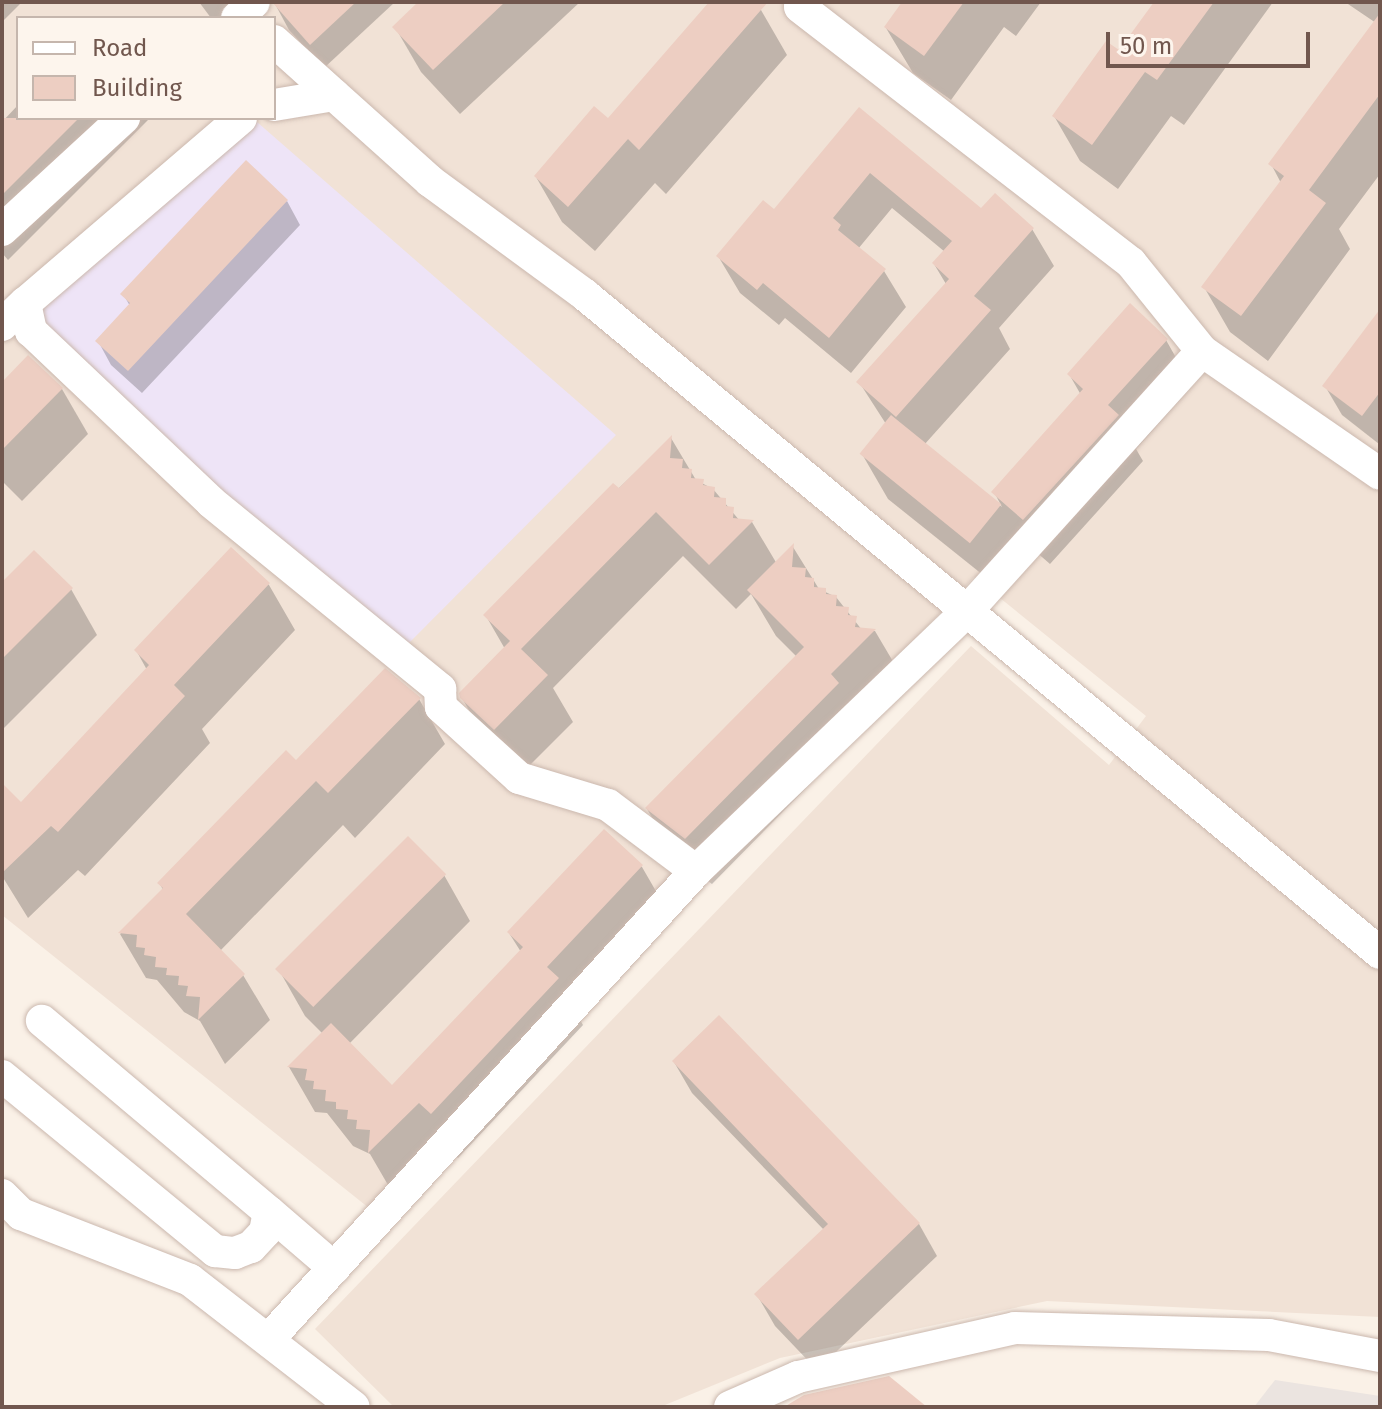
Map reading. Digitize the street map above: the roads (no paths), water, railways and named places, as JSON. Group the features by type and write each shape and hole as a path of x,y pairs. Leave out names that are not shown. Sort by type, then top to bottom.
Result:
{"street":[{"path":"804,2 800,7 812,17 1131,263 1202,351 1380,474"},
{"path":"276,43 430,181 585,295 1380,953"},
{"path":"276,105 334,95"},
{"path":"2,230 122,120"},
{"path":"2,325 239,120"},
{"path":"25,303 31,331 42,342 211,502 440,689 441,707 519,778 608,805 696,871"},
{"path":"268,1340 696,871 968,610 1202,351"},
{"path":"42,1021 334,1268"},
{"path":"2,1076 215,1251 235,1253 251,1247 265,1232 269,1212"},
{"path":"2,1195 21,1214 190,1280 354,1407"},
{"path":"730,1407 798,1377 1015,1328 1269,1335 1380,1356"}]}
